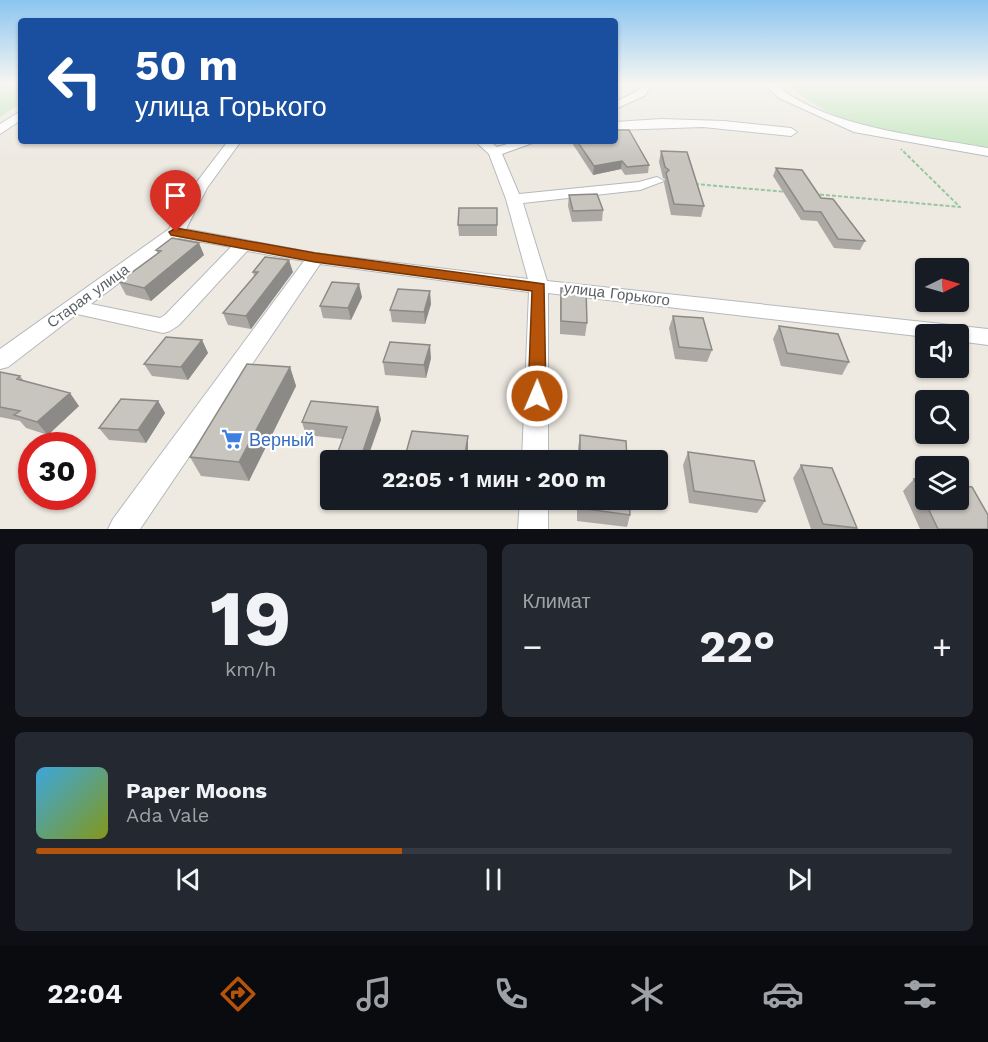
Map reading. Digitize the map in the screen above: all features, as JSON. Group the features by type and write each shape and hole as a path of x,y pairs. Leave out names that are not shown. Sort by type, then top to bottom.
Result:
{"street":[{"path":"808,109 858,129 885,136 988,152"},
{"path":"0,130 18,116"},
{"path":"618,126 667,121 721,122 791,132"},
{"name":"Старая улица","path":"0,361 176,232 200,187 233,144"},
{"path":"506,144 488,146 514,199 539,287 535,450"},
{"path":"514,199 640,186 657,181"},
{"name":"улица Горького","path":"176,232 315,258 539,287 554,286 988,338"},
{"path":"74,307 163,326 172,320 243,245"},
{"path":"123,529 315,258"},
{"path":"533,529 534,510"}],"path":[{"path":"808,194 960,207 885,136"},
{"path":"692,184 797,193"}],"green space":[{"path":"0,109 12,109 0,117"},
{"path":"823,109 988,109 988,147 882,130"}],"building":[{"path":"618,130 629,130 649,165 627,167 622,161 594,166 579,144 618,144"},
{"path":"661,151 687,152 704,206 674,204 666,173 669,170 665,167"},
{"path":"776,168 802,170 821,198 833,199 865,241 838,239 821,212 804,211"},
{"path":"597,194 603,210 573,211 569,195"},
{"path":"459,208 497,208 497,225 458,225"},
{"path":"172,238 199,243 144,288 119,282 161,251 156,250"},
{"path":"265,257 289,260 246,316 223,313 258,272 253,272"},
{"path":"332,282 359,284 348,308 320,306"},
{"path":"561,288 586,289 587,323 561,321"},
{"path":"398,289 430,291 424,312 390,310"},
{"path":"673,316 703,318 712,350 679,347"},
{"path":"779,326 838,334 849,362 787,353"},
{"path":"166,337 202,340 181,367 144,364"},
{"path":"390,342 430,345 424,365 383,362"},
{"path":"247,364 290,367 239,462 190,457"},
{"path":"0,372 20,376 17,379 70,393 37,422 14,415 20,411 0,407"},
{"path":"121,399 158,401 138,430 99,428"},
{"path":"311,401 378,407 363,450 339,450 347,427 302,422"},
{"path":"412,431 468,436 466,450 407,450"},
{"path":"580,435 626,441 626,450 580,450"},
{"path":"688,452 754,461 765,501 694,491"},
{"path":"801,465 832,468 857,528 823,524"},
{"path":"969,487 972,487 988,515 988,529 938,529 929,510 969,510"},
{"path":"594,510 630,510 630,515"}],"place":[{"name":"Верный","path":"232,439"}],"route":[{"path":"176,232 315,258 539,287 537,396"}]}
